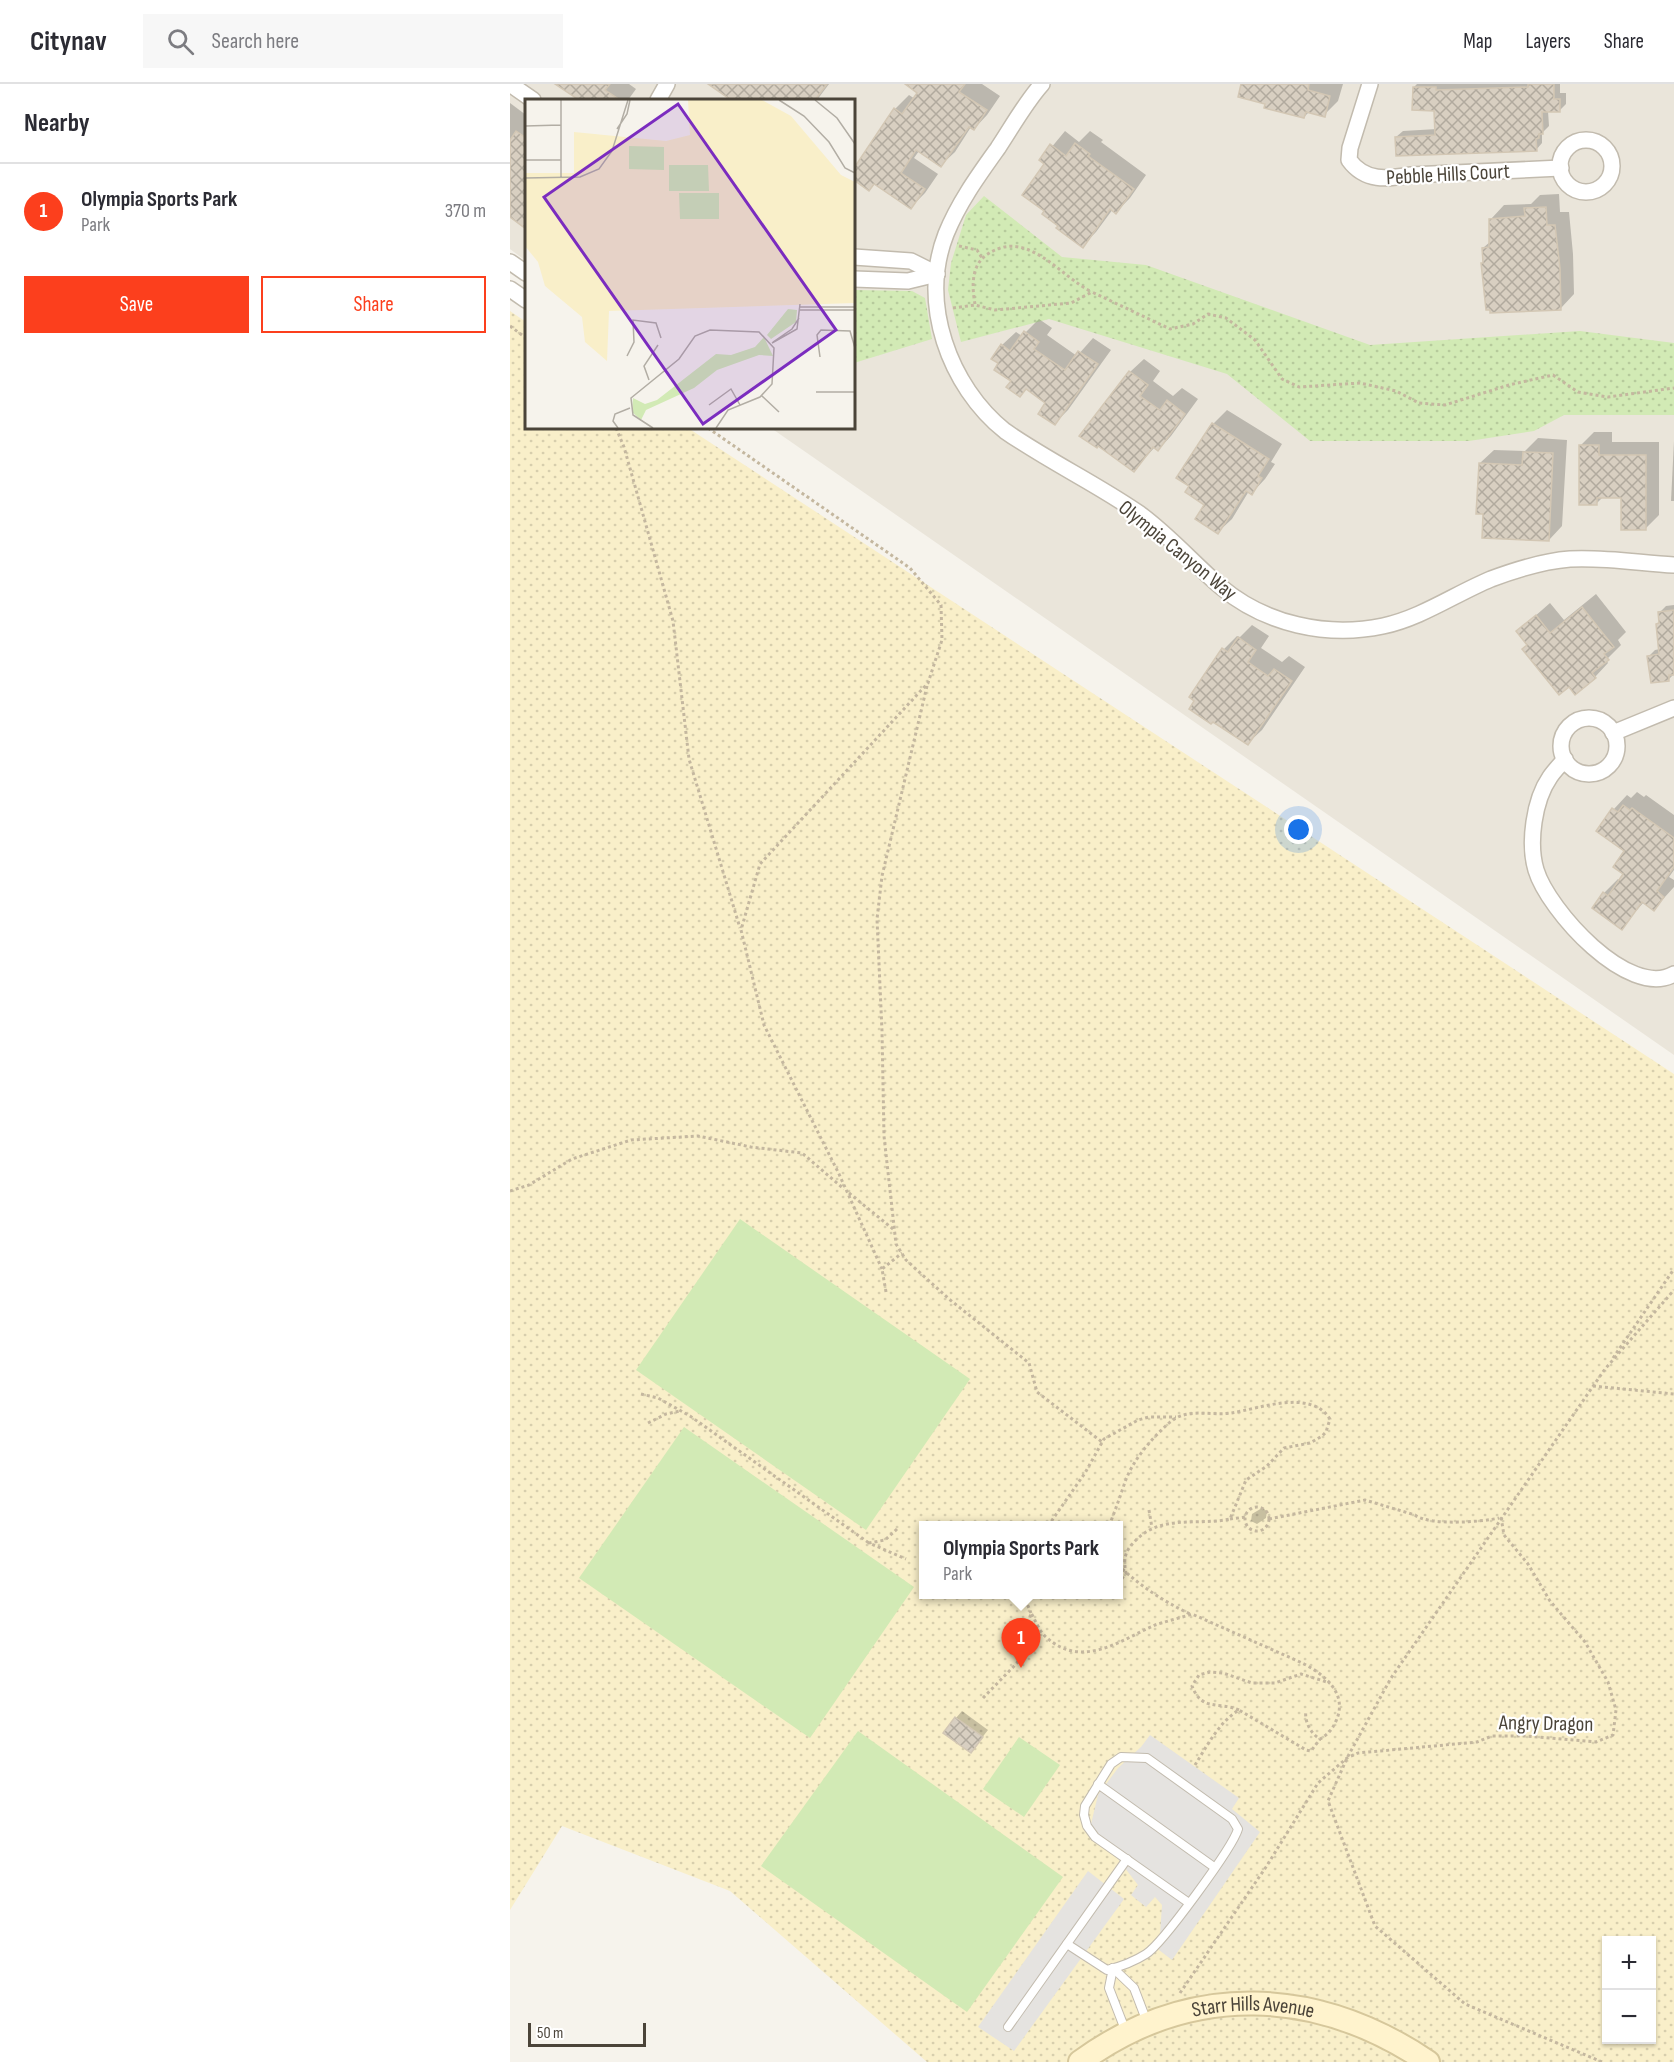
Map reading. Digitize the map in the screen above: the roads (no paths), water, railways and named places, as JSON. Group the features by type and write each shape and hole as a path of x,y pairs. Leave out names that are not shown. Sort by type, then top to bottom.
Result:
{"street":[{"path":"510,84 532,99"},
{"path":"659,99 667,84"},
{"name":"Olympia Canyon Way","path":"1042,84 963,198 942,245 936,273 937,309 950,356 966,390 993,422 1024,445 1142,516 1173,541 1222,588 1249,606 1268,615 1318,630 1381,627 1403,620 1491,579 1550,561 1594,559 1674,566"},
{"name":"Pebble Hills Court","path":"1370,84 1350,148 1349,160 1364,174 1375,178 1388,178 1561,168"},
{"path":"855,257 911,261 936,273"},
{"path":"510,262 525,272"},
{"path":"855,279 908,281 936,273"},
{"path":"510,289 525,299"},
{"path":"1613,733 1674,708"},
{"path":"1593,718 1608,726 1613,733 1616,741 1614,758 1602,771 1585,774 1570,766 1565,759 1561,742 1564,734 1576,722 1593,718"},
{"path":"1565,759 1549,778 1540,799 1534,825 1533,850 1536,870 1549,896 1563,917 1580,934 1620,966 1638,976 1654,980 1674,974"},
{"name":"Starr Hills Avenue","path":"1080,2062 1127,2032 1148,2024 1192,2010 1253,2003 1318,2011 1361,2025 1406,2047 1428,2062"}],"lane":[{"path":"1067,1944 1107,1970 1146,1954 1166,1935 1189,1903 1236,1836 1238,1829 1232,1819 1147,1758 1121,1758 1111,1764 1084,1806 1087,1826 1095,1837 1189,1903"},
{"path":"1098,1784 1214,1867"},
{"path":"1008,2027 1127,1859"},
{"path":"1113,1968 1134,1988 1148,2024"},
{"path":"1113,1968 1109,1988 1127,2032"}],"place":[{"name":"Olympia Sports Park","path":"1021,1668"}]}
